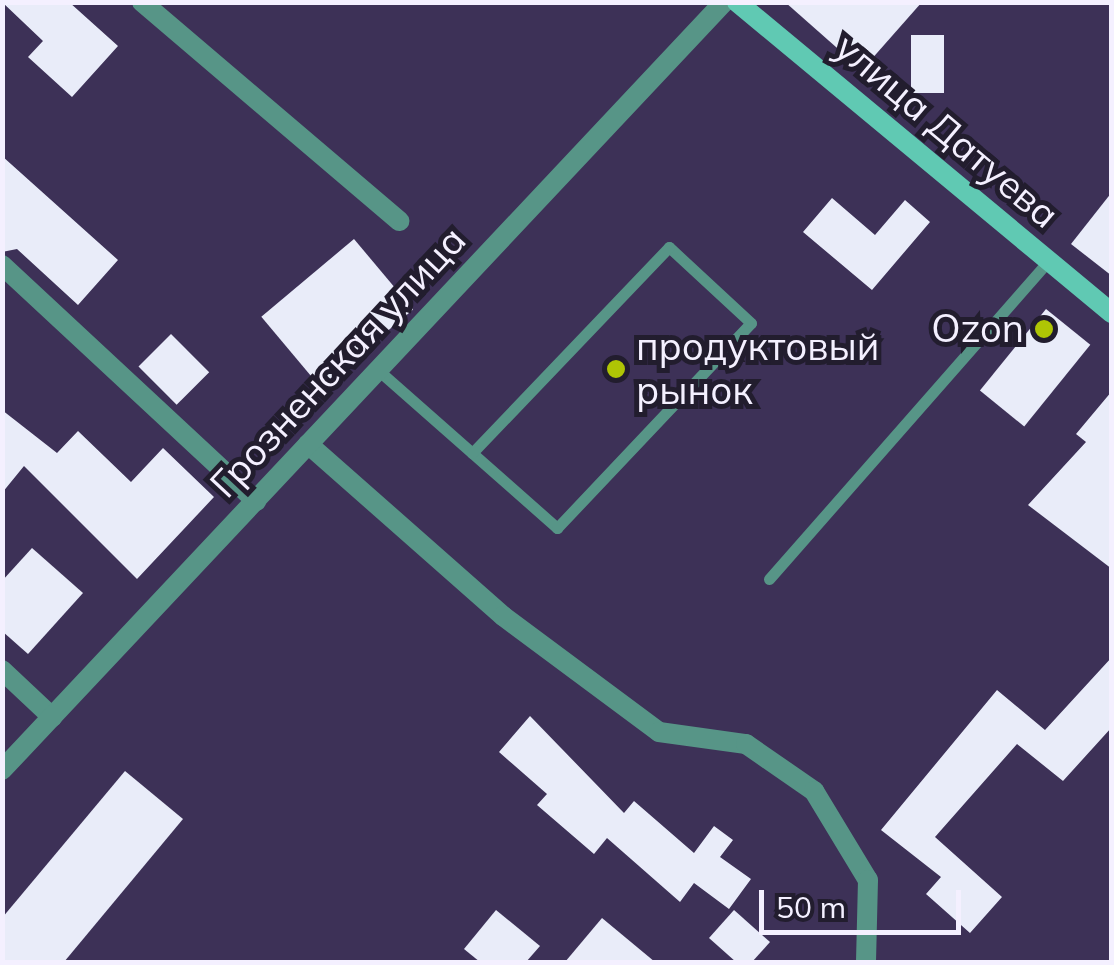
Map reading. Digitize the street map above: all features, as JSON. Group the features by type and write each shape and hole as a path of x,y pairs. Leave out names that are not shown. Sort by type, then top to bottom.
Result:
{"street":[{"path":"142,2 399,221"},
{"name":"Грозненская улица","path":"2,770 724,2"},
{"name":"улица Датуева","path":"737,2 1112,314"},
{"path":"2,265 256,500"},
{"path":"308,444 503,616 659,732 746,744 814,791 868,880 866,962"},
{"path":"2,670 52,717"}],"lane":[{"path":"378,370 472,453 557,528 751,323 669,247 472,453"},
{"path":"768,579 1048,261"}],"building":[{"path":"2,2 69,2 118,46 72,97 28,57 43,41"},
{"path":"785,2 922,2 862,70"},
{"path":"911,35 944,35 944,93 911,93"},
{"path":"2,156 118,260 78,305 17,249 2,252"},
{"path":"1112,192 1112,276 1071,244"},
{"path":"832,198 875,235 905,200 930,222 872,290 803,232"},
{"path":"354,239 413,309 320,387 261,317"},
{"path":"1046,309 1090,345 1024,426 980,391"},
{"path":"171,334 209,372 177,405 138,367"},
{"path":"1112,391 1112,569 1028,505 1086,442 1076,434"},
{"path":"2,410 57,453 78,431 131,482 163,448 214,497 137,579 24,466 2,493"},
{"path":"32,548 83,593 28,654 2,631 2,581"},
{"path":"1112,657 1112,727 1063,781 1017,744 935,837 1002,897 970,933 926,894 941,877 881,830 997,690 1045,730"},
{"path":"530,716 624,813 634,801 694,853 714,826 733,840 720,857 751,879 729,909 694,883 680,902 607,838 594,854 537,805 547,794 499,752"},
{"path":"125,771 183,819 64,962 2,962 2,918"},
{"path":"496,910 540,946 526,962 480,962 464,949"},
{"path":"734,910 770,942 752,962 736,962 709,938"},
{"path":"602,918 655,962 565,962"}],"place":[{"name":"Ozon","path":"1044,329"},
{"name":"продуктовый рынок","path":"616,369"}]}
